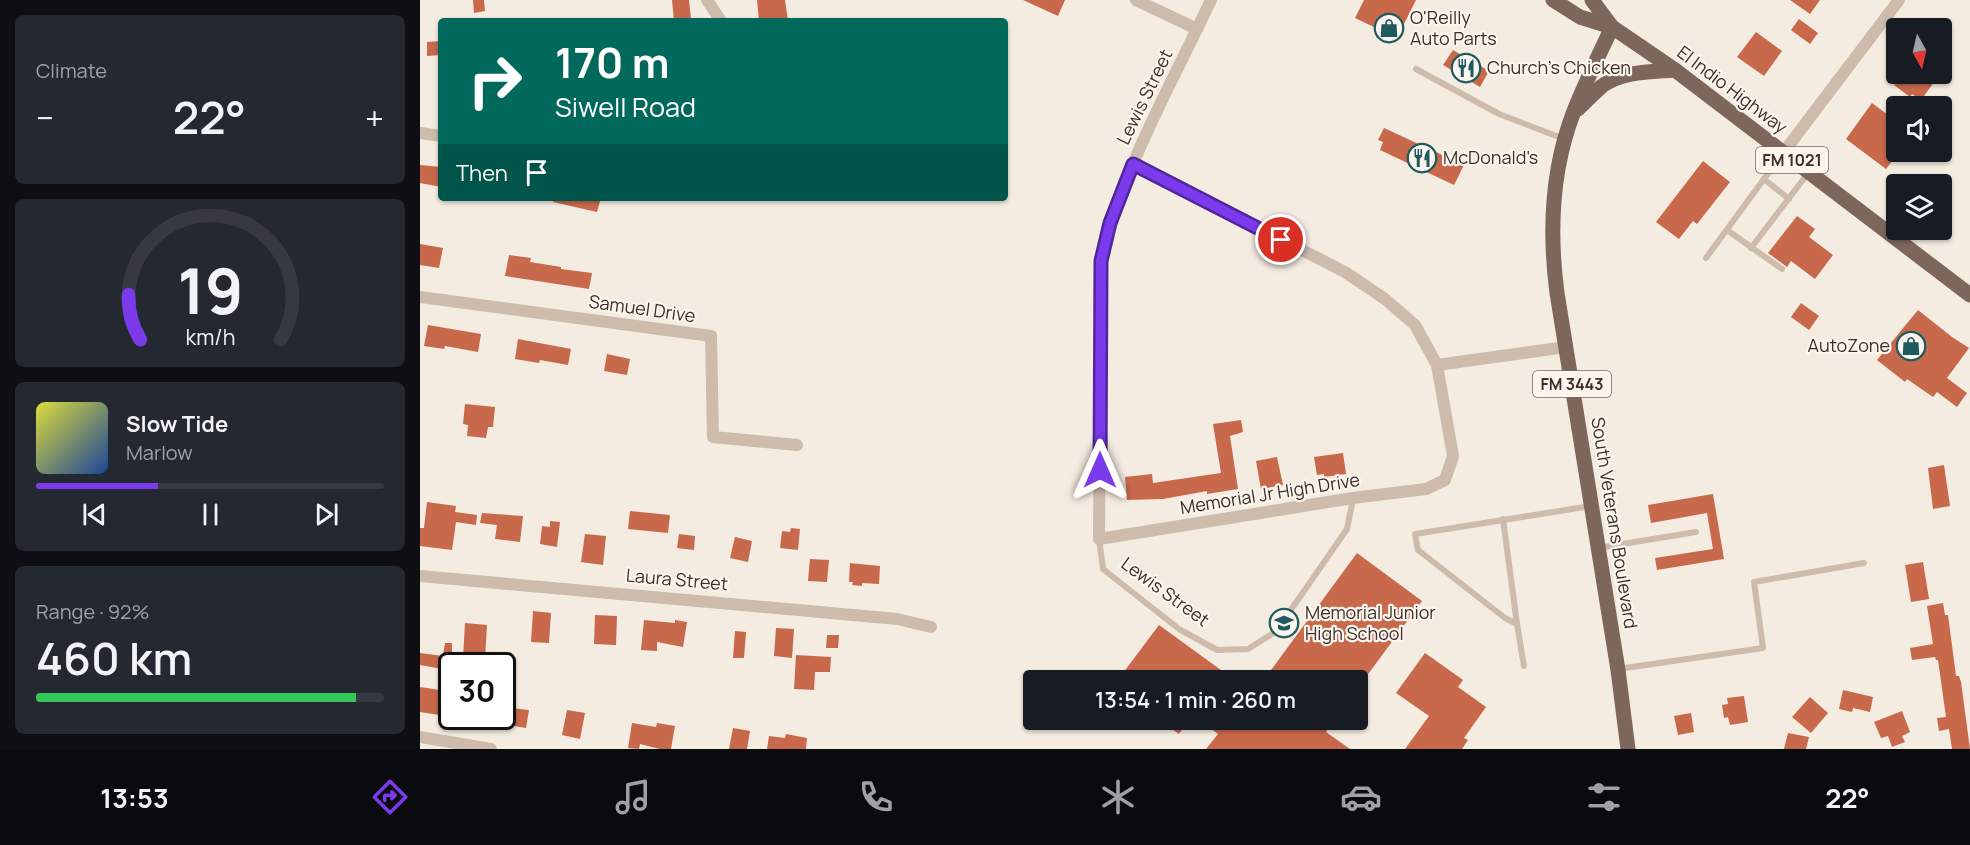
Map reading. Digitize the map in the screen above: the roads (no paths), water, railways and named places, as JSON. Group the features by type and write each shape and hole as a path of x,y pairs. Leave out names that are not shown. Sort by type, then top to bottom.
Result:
{"main road":[{"name":"El Indio Highway","path":"1553,0 1580,17 1612,27 1675,70 1970,295"},
{"name":"El Indio Highway","path":"1592,0 1612,27"},
{"name":"South Veterans Boulevard","path":"1612,27 1573,113 1565,139 1554,191 1551,226 1554,274 1618,670 1628,749"},
{"path":"1573,113 1604,85 1619,77 1641,72 1675,70"}],"street":[{"path":"707,0 719,18"},
{"path":"1136,0 1197,29"},
{"name":"Lewis Street","path":"1099,539 1101,261 1110,223 1133,164 1211,0"},
{"path":"1783,153 1899,0"},
{"path":"420,132 438,135"},
{"path":"1133,164 1345,272 1386,298 1415,324 1437,365 1566,347"},
{"name":"Samuel Drive","path":"420,297 711,336 713,437 797,445"},
{"name":"Memorial Jr High Drive","path":"1099,539 1353,498 1426,489 1445,480 1453,456 1437,365"},
{"name":"Laura Street","path":"420,576 897,619 931,627"},
{"path":"420,737 491,749"}],"lane":[{"path":"1416,69 1499,114 1565,139"},
{"path":"1706,258 1783,153"},
{"path":"1751,248 1809,172"},
{"path":"1764,179 1789,199"},
{"path":"1727,231 1782,269"},
{"name":"Lewis Street","path":"1099,539 1103,569 1179,629 1217,650 1248,649 1275,632 1309,585 1347,529 1353,498"},
{"path":"1517,624 1505,618 1418,550 1415,534 1592,506"},
{"path":"1503,519 1524,666"},
{"path":"1598,548 1696,532"},
{"path":"1618,670 1763,648 1754,582 1864,563"}],"place":[{"name":"O'Reilly Auto Parts","path":"1389,28"},
{"name":"Church's Chicken","path":"1466,68"},
{"name":"McDonald's","path":"1422,158"},
{"name":"AutoZone","path":"1911,346"},
{"name":"Memorial Junior High School","path":"1284,623"}]}
